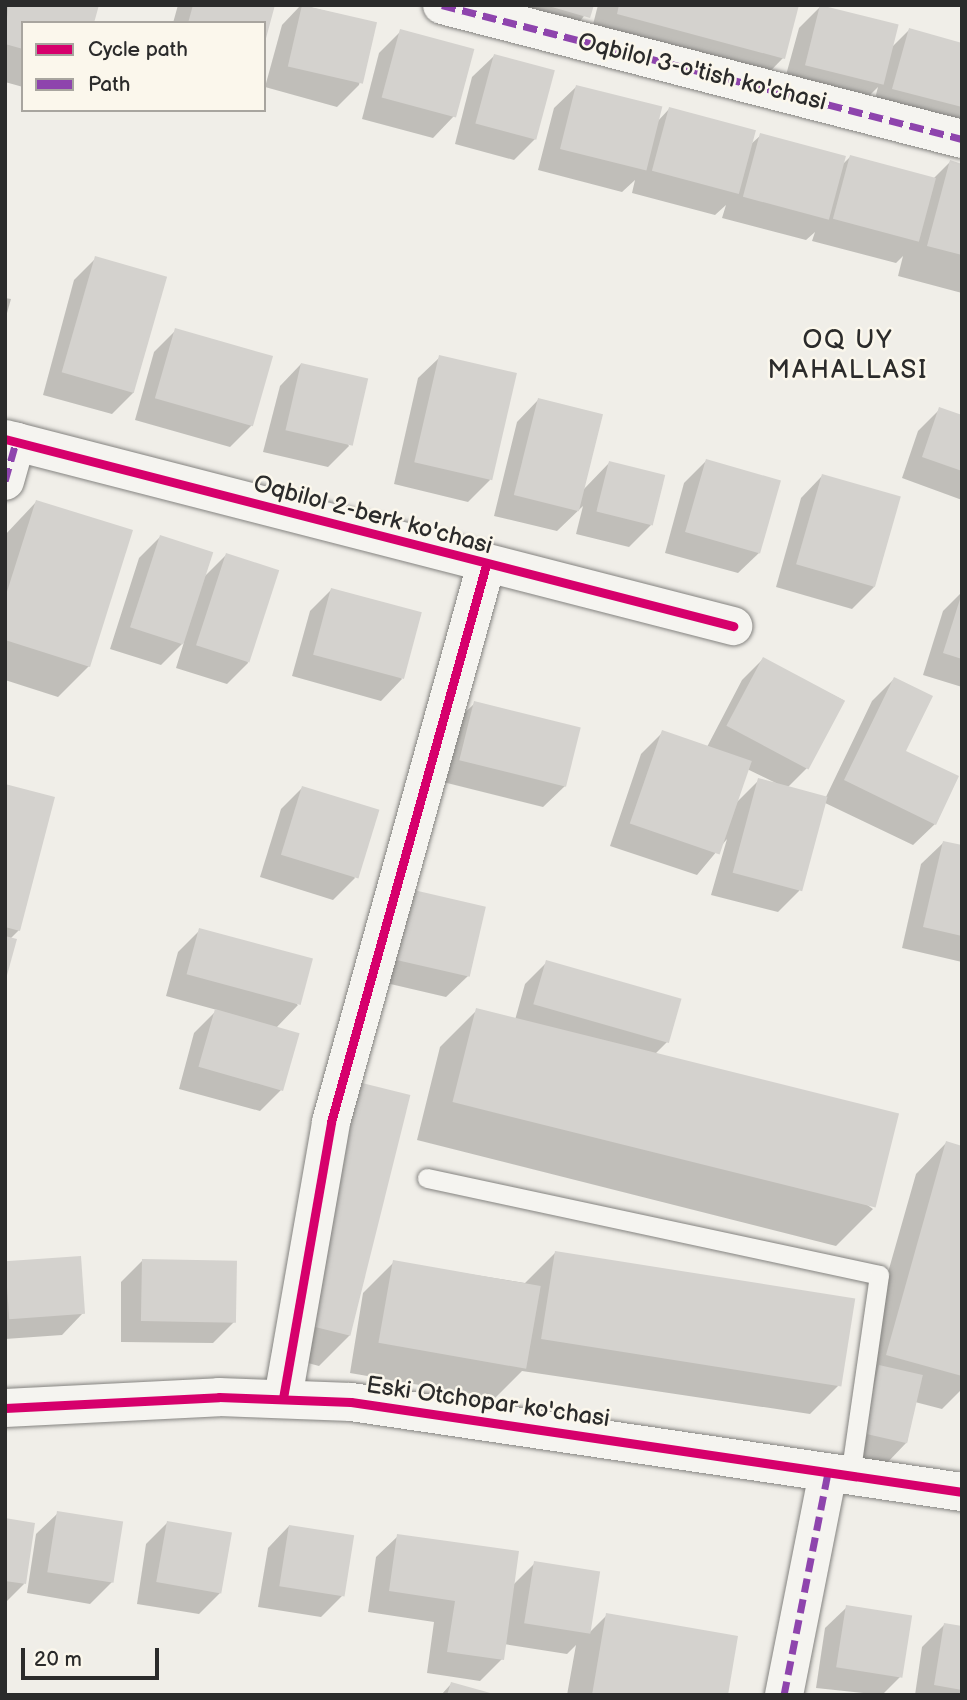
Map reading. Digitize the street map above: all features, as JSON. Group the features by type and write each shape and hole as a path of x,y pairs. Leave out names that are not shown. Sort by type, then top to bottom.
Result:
{"street":[{"name":"Oqbilol 3-o'tish ko'chasi","path":"442,5 962,139"},
{"path":"5,481 11,441"},
{"name":"Oqbilol 2-berk ko'chasi","path":"11,441 486,565 733,626"},
{"path":"283,1398 331,1122 486,565"},
{"name":"Eski Otchopar ko'chasi","path":"5,1408 283,1398 419,1410 962,1492"},
{"path":"784,1695 839,1475"}],"lane":[{"path":"427,1178 879,1275 839,1475"}],"building":[{"path":"8,5 99,5 95,21 21,21 21,48 5,44"},
{"path":"193,5 275,5 266,38 266,21 189,21"},
{"path":"302,5 377,22 363,84 288,66"},
{"path":"545,5 594,5 590,18"},
{"path":"619,5 799,5 785,59 617,14"},
{"path":"820,5 899,25 884,85 805,65"},
{"path":"909,28 962,43 962,107 892,89"},
{"path":"400,29 474,49 456,118 382,98"},
{"path":"494,54 555,70 536,140 475,124"},
{"path":"576,85 662,107 646,171 560,149"},
{"path":"669,107 756,130 739,194 652,171"},
{"path":"760,133 846,156 829,220 743,197"},
{"path":"850,155 936,178 919,242 833,219"},
{"path":"950,160 962,164 962,255 927,246"},
{"path":"95,256 167,277 134,393 62,372"},
{"path":"175,328 273,356 253,426 155,398"},
{"path":"439,355 517,373 492,480 414,462"},
{"path":"301,363 368,379 353,446 285,430"},
{"path":"538,398 603,414 579,511 514,495"},
{"path":"939,407 962,415 962,471 922,457"},
{"path":"706,459 781,480 760,554 685,532"},
{"path":"609,461 665,475 653,525 596,511"},
{"path":"822,474 901,497 875,587 796,564"},
{"path":"36,500 133,530 90,667 5,640 5,598"},
{"path":"160,535 213,552 183,645 130,627"},
{"path":"226,553 279,570 249,663 196,645"},
{"path":"331,588 422,612 404,679 313,655"},
{"path":"962,596 962,659 943,653"},
{"path":"763,657 845,701 808,770 726,726"},
{"path":"894,677 933,696 906,751 959,776 936,825 844,780"},
{"path":"474,701 581,728 566,787 459,760"},
{"path":"662,730 752,761 720,855 630,824"},
{"path":"758,778 828,797 802,891 733,873"},
{"path":"5,784 55,797 20,931 5,927"},
{"path":"302,786 379,810 358,879 281,855"},
{"path":"943,841 962,845 962,936 923,927"},
{"path":"405,888 486,907 470,977 389,958"},
{"path":"199,928 313,959 301,1005 187,974"},
{"path":"5,936 17,939 6,979 5,978"},
{"path":"546,960 682,999 669,1043 533,1004"},
{"path":"476,1008 899,1113 876,1208 453,1102"},
{"path":"215,1009 300,1033 283,1091 198,1067"},
{"path":"358,1082 410,1095 350,1336 298,1323"},
{"path":"946,1141 962,1146 962,1376 886,1355"},
{"path":"555,1251 855,1299 841,1386 541,1339"},
{"path":"81,1256 85,1314 9,1319 5,1261"},
{"path":"142,1259 237,1261 236,1323 141,1321"},
{"path":"393,1260 541,1286 526,1369 378,1343"},
{"path":"879,1365 923,1375 907,1443 863,1433"},
{"path":"57,1511 123,1521 113,1583 47,1572"},
{"path":"5,1518 35,1523 26,1584 5,1581"},
{"path":"167,1521 232,1532 221,1594 156,1582"},
{"path":"289,1525 354,1535 344,1597 279,1586"},
{"path":"397,1534 519,1551 504,1660 447,1652 455,1601 389,1591"},
{"path":"534,1561 600,1571 590,1634 524,1623"},
{"path":"846,1605 912,1615 902,1678 836,1667"},
{"path":"606,1613 738,1636 728,1695 592,1695"},
{"path":"944,1623 962,1626 962,1690 934,1685"},
{"path":"451,1682 494,1694 494,1695 447,1695"}],"marked path":[{"path":"442,5 962,139"},
{"path":"5,481 16,442"},
{"path":"784,1695 828,1473"}],"cycle path":[{"path":"5,439 733,626"},
{"path":"283,1398 331,1122 486,565"},
{"path":"5,1408 219,1397 351,1402 962,1492"}],"district":[{"name":"OQ UY MAHALLASI","path":"848,356"}]}
